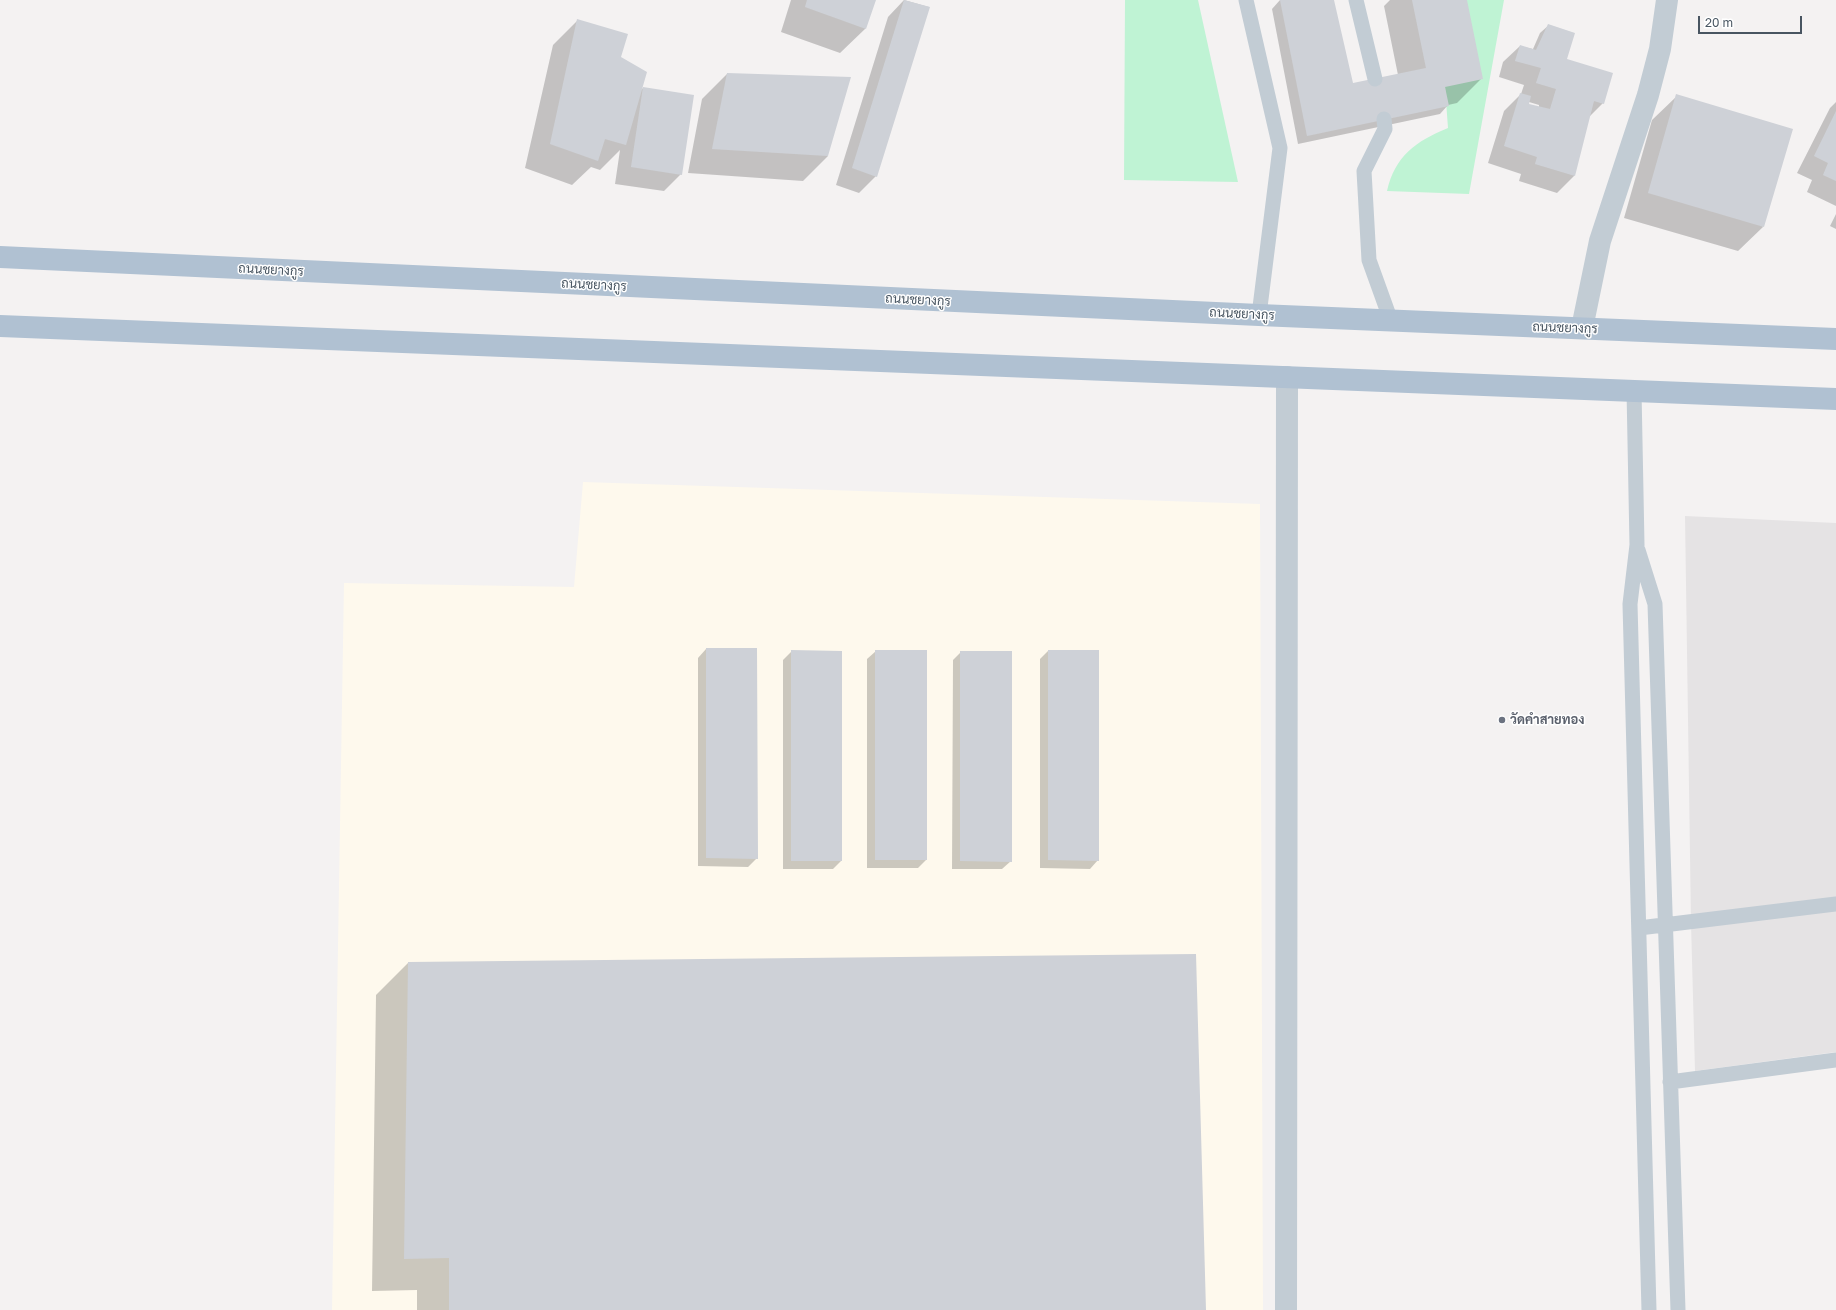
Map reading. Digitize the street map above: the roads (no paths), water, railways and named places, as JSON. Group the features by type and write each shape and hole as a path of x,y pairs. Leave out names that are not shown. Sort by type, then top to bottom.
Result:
{"main road":[{"name":"ถนนชยางกูร","path":"0,257 1259,315 1836,339"},
{"path":"0,326 1836,399"}],"street":[{"path":"1582,328 1600,241 1648,95 1660,49 1667,0"},
{"path":"1286,1310 1287,377"}],"lane":[{"path":"1246,0 1280,148 1259,315"},
{"path":"1356,0 1375,79"},
{"path":"1384,119 1385,129 1364,171 1369,260 1391,320"},
{"path":"1634,390 1637,545 1630,604 1649,1310"},
{"path":"1637,545 1655,604 1678,1310"},
{"path":"1639,928 1836,904"},
{"path":"1670,1082 1836,1060"}],"place":[{"name":"วัดคำสายทอง","path":"1502,720"}]}
